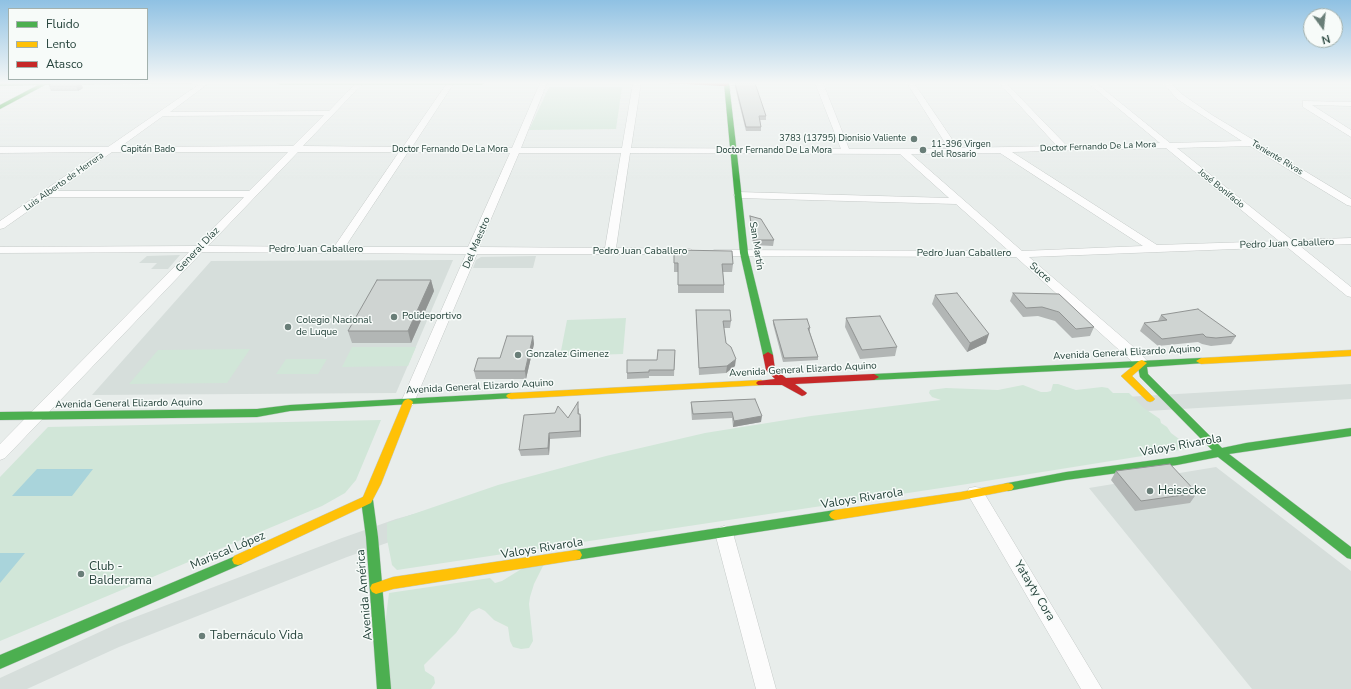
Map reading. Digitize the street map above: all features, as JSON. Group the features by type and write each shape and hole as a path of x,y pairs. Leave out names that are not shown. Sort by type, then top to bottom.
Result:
{"street":[{"name":"Luis Alberto de Herrera","path":"0,226 160,115"},
{"name":"General Díaz","path":"0,454 329,115"},
{"path":"337,250 429,115"},
{"name":"Del Maestro","path":"408,402 474,251 531,115"},
{"path":"610,252 632,115"},
{"name":"San Martín","path":"729,115 744,253 770,370 784,382 806,393 788,394"},
{"path":"832,115 846,152"},
{"path":"931,115 955,151"},
{"path":"1033,115 1064,148"},
{"name":"José Bonifacio","path":"1130,115 1351,293"},
{"name":"Teniente Rivas","path":"1206,115 1351,203"},
{"path":"1322,115 1351,134"},
{"name":"Doctor Fernando De La Mora","path":"296,149 846,152 1002,150 1253,143"},
{"name":"Capitán Bado","path":"0,150 296,149"},
{"path":"1002,150 1154,248"},
{"name":"Sucre","path":"902,151 1132,353 1142,369"},
{"path":"46,194 252,194"},
{"path":"738,195 959,201"},
{"name":"Pedro Juan Caballero","path":"0,250 199,249 1019,254 1351,241"},
{"name":"Avenida General Elizardo Aquino","path":"0,416 257,413 290,408 784,382 1142,369 1351,353"},
{"path":"1142,369 1224,455 1351,554"},
{"name":"Avenida General Elizardo Aquino","path":"1156,404 1122,376 1142,369 1159,374"},
{"path":"367,500 408,414 408,402"},
{"name":"Avenida General Elizardo Aquino","path":"257,413 275,416 299,417"},
{"path":"389,415 408,414"},
{"name":"Valoys Rivarola","path":"376,588 394,583 975,493 1066,476 1177,460 1207,454 1224,455 1348,434"},
{"path":"1197,444 1207,454"},
{"name":"Yatayty Cora","path":"975,493 1092,689"},
{"name":"Avenida América","path":"367,500 371,522 384,689"},
{"name":"Mariscal López","path":"0,662 263,549 367,500"},
{"path":"724,533 766,689"}],"shaded area":[{"path":"180,255 168,269 151,269 157,263 139,263 147,256"},
{"path":"536,256 533,268 473,268 476,260 481,257"},
{"name":"Colegio Nacional de Luque","path":"453,260 396,393 92,395 211,261"},
{"path":"1351,384 1351,399 927,424 398,539 347,557 119,647 27,689 0,689 0,678 117,624 342,538 396,519 572,470 1125,397"},
{"path":"1216,467 1351,571 1351,689 1252,689 1089,488"}],"green space":[{"path":"536,115 618,115 616,129 529,130"},
{"path":"626,318 623,354 560,356 567,320"},
{"path":"352,347 416,347 408,366 342,367"},
{"path":"250,349 227,383 129,384 158,350"},
{"path":"286,359 327,359 318,374 276,374"},
{"path":"1053,384 1058,384 1076,390 1102,387 1108,388 1113,393 1129,393 1144,408 1160,419 1161,423 1179,439 1181,444 1186,449 961,485 397,570 392,565 387,539 387,523 498,485 606,456 705,433 811,416 941,400 932,397 929,393 930,390 946,388 998,390 1023,385 1041,392 1047,392 1051,391"},
{"name":"Club - Balderrama","path":"381,420 356,480 345,493 322,506 0,641 0,477 48,427"},
{"path":"544,564 534,584 530,597 529,604 533,641 529,648 521,649 513,647 510,641 508,627 494,620 485,611 479,608 471,612 456,633 424,665 425,671 434,677 435,683 431,689 377,689 389,593 490,578 495,583 502,581 523,568"}],"water":[{"path":"37,469 93,469 72,496 12,496"},
{"path":"0,553 25,553 0,583"}],"building":[{"path":"743,115 766,115 759,116 761,127 746,127"},
{"path":"750,216 761,219 774,240 753,240"},
{"path":"674,250 732,251 733,264 722,264 724,285 678,285 678,263 674,263"},
{"name":"Polideportivo","path":"377,280 431,280 408,331 348,331"},
{"path":"957,293 989,334 970,343 935,295"},
{"path":"1013,293 1059,294 1094,327 1076,329 1059,312 1042,307 1026,308"},
{"path":"1198,309 1236,336 1216,338 1206,337 1203,334 1162,339 1144,323 1167,320 1161,315"},
{"path":"696,310 730,310 731,321 723,321 726,343 731,347 736,359 727,366 699,368"},
{"path":"880,316 897,347 862,350 846,318"},
{"path":"807,319 810,328 808,328 818,357 784,358 773,320"},
{"path":"507,336 533,336 525,371 474,371 478,358 500,358"},
{"path":"658,350 675,350 674,370 649,370 649,372 627,373 627,360 657,360"},
{"path":"755,399 762,416 734,421 732,412 693,414 691,402"},
{"path":"578,402 580,431 549,433 548,448 519,450 524,415 555,413 558,406 568,418"},
{"path":"1170,464 1197,493 1141,501 1116,471"}],"traffic: fast":[{"path":"729,115 744,253 768,355"},
{"path":"874,377 1201,361"},
{"path":"1142,363 1143,375 1226,458 1351,554"},
{"path":"0,416 257,413 290,408 511,396"},
{"path":"1008,487 1066,476 1177,461 1246,447 1351,432"},
{"path":"367,500 372,537 384,689"},
{"path":"576,555 835,515"},
{"path":"0,662 238,560"}],"traffic: slow":[{"path":"1201,361 1351,353"},
{"path":"1142,363 1126,376 1150,399"},
{"path":"511,396 761,383"},
{"path":"238,560 367,500 375,484 408,402"},
{"path":"835,515 961,496 1008,487"},
{"path":"376,588 393,583 576,555"}],"traffic: jam":[{"path":"768,355 771,370 784,382 802,393"},
{"path":"761,383 874,377"}],"place":[{"name":"3783 (13795) Dionisio Valiente","path":"914,139"},
{"name":"11-396 Virgen del Rosario","path":"923,150"},
{"name":"Polideportivo","path":"394,317"},
{"name":"Colegio Nacional de Luque","path":"288,327"},
{"name":"Gonzalez Gimenez","path":"518,355"},
{"name":"Heisecke","path":"1150,491"},
{"name":"Club - Balderrama","path":"81,574"},
{"name":"Tabernáculo Vida","path":"202,636"}]}
